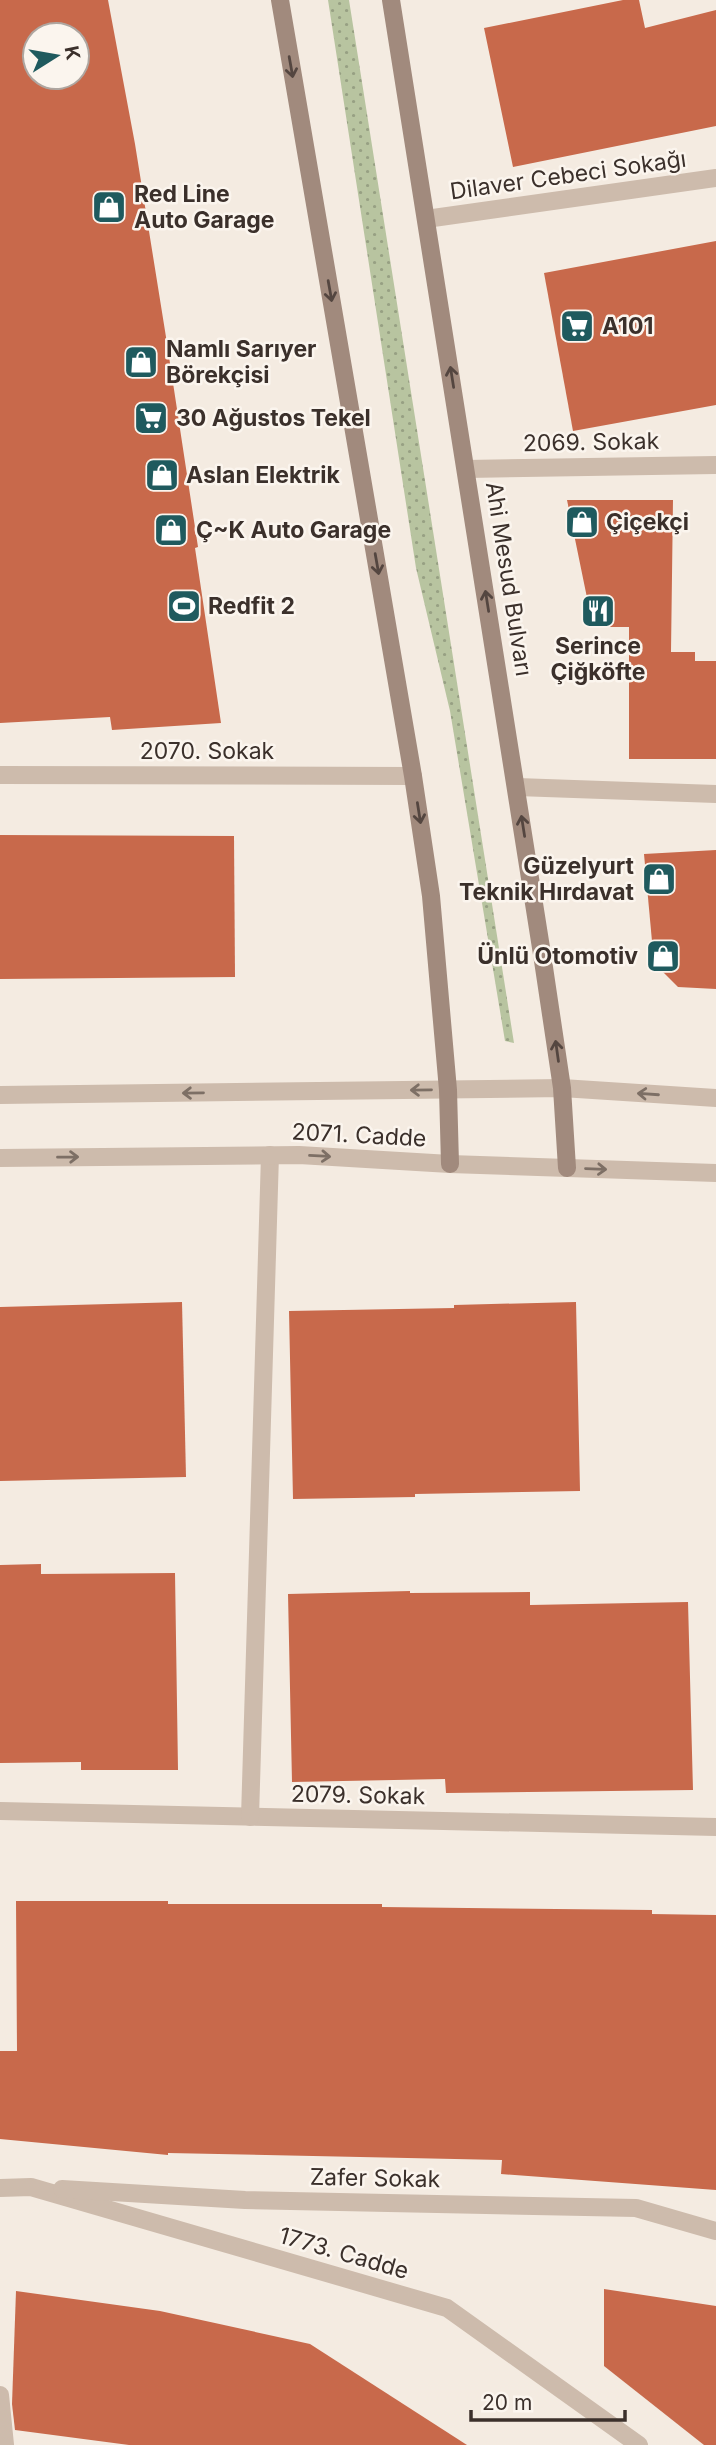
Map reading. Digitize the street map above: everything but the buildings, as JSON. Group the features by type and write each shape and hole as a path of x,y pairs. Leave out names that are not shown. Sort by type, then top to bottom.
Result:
{"main road":[{"path":"280,0 413,776 431,897 448,1090 450,1164"},
{"name":"Ahi Mesud Bulvarı","path":"391,0 517,788 562,1088 567,1168"}],"street":[{"name":"Dilaver Cebeci Sokağı","path":"426,219 716,178"},
{"name":"2069. Sokak","path":"466,469 716,465"},
{"name":"2070. Sokak","path":"0,775 413,776"},
{"path":"517,788 716,794"},
{"name":"2071. Cadde","path":"0,1095 562,1088 716,1098"},
{"path":"250,1817 270,1155"},
{"name":"2071. Cadde","path":"0,1158 299,1155 450,1164 716,1173"},
{"name":"2079. Sokak","path":"0,1811 716,1827"},
{"name":"1773. Cadde","path":"0,2188 30,2188 447,2308 639,2445"},
{"name":"Zafer Sokak","path":"30,2188 245,2200 636,2208 716,2231"},
{"path":"0,2395 5,2445"}],"green space":[{"path":"328,0 349,0 514,1043 505,1041 450,711 416,568"}],"place":[{"name":"Red Line Auto Garage","path":"109,207"},
{"name":"A101","path":"577,326"},
{"name":"Namlı Sarıyer Börekçisi","path":"141,362"},
{"name":"30 Ağustos Tekel","path":"151,418"},
{"name":"Aslan Elektrik","path":"162,475"},
{"name":"Çiçekçi","path":"582,522"},
{"name":"Ç~K Auto Garage","path":"171,530"},
{"name":"Redfit 2","path":"184,606"},
{"name":"Serince Çiğköfte","path":"598,611"},
{"name":"Güzelyurt Teknik Hırdavat","path":"659,879"},
{"name":"Ünlü Otomotiv","path":"663,956"}]}
